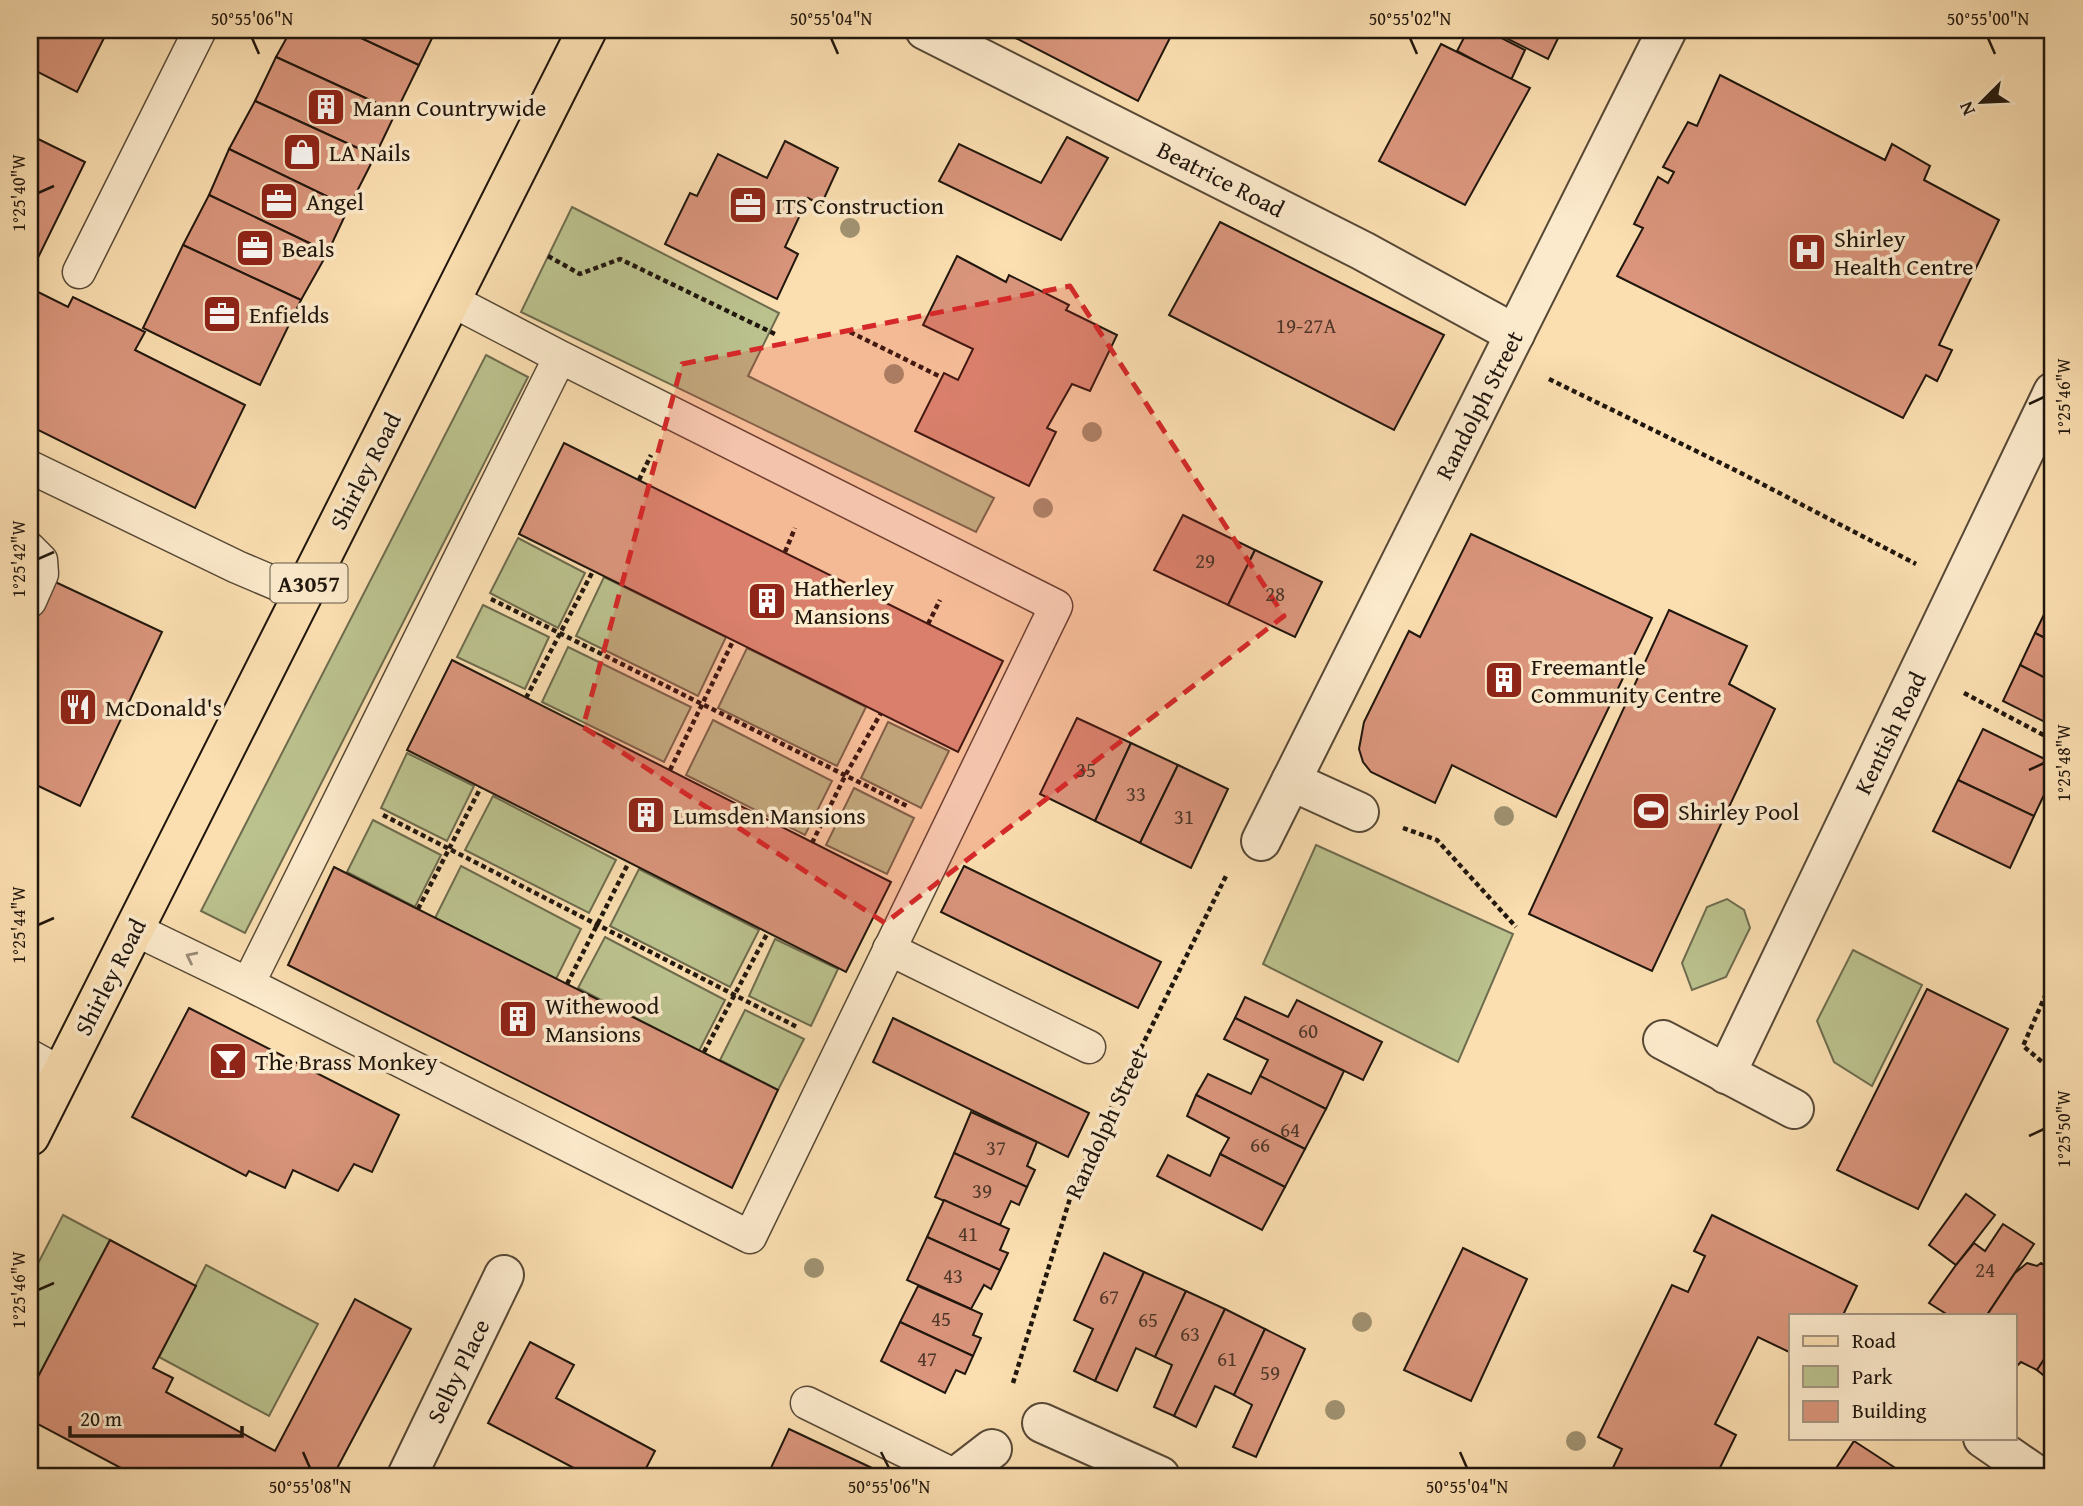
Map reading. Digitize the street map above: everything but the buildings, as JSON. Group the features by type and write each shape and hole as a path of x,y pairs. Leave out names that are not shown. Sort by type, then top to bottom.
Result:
{"main road":[{"name":"Shirley Road","path":"30,1136 46,1065 134,929 587,30"}],"street":[{"name":"Beatrice Road","path":"925,30 1363,251 1509,346"},
{"name":"Randolph Street","path":"1261,841 1667,30"},
{"name":"Kentish Road","path":"1726,1073 2053,392"},
{"path":"1292,781 1359,812"},
{"path":"1663,1040 1794,1109"},
{"name":"Selby Place","path":"416,1473 504,1275"},
{"path":"1042,1423 1160,1476"},
{"path":"1986,1440 2038,1476"},
{"path":"956,1476 992,1450"}],"lane":[{"path":"79,272 200,30"},
{"path":"134,929 750,1237 1056,606 451,300"},
{"path":"248,984 560,357"},
{"path":"30,467 303,595"},
{"path":"30,549 41,560 42,574 30,601"},
{"path":"889,949 1089,1048"},
{"path":"807,1404 956,1476"}],"path":[{"path":"548,256 580,274 620,259 777,335"},
{"path":"850,332 941,377"},
{"path":"1509,346 1737,471 1959,587"},
{"path":"526,698 593,571"},
{"path":"450,579 948,827"},
{"path":"670,770 733,640"},
{"path":"1919,671 2053,740"},
{"path":"812,843 846,774 881,713"},
{"path":"418,909 481,787"},
{"path":"342,795 733,996 841,1048"},
{"path":"1359,812 1437,840 1516,927"},
{"name":"Randolph Street","path":"1136,1057 1227,874 1261,841"},
{"path":"567,984 629,862"},
{"path":"704,1052 768,932"},
{"path":"2053,978 2023,1046 2053,1071"},
{"name":"Randolph Street","path":"992,1450 1076,1179 1130,1069"}],"highlighted area":[{"path":"1070,286 1284,616 885,923 583,727 682,364"}],"green space":[{"path":"572,207 779,313 748,376 994,498 976,532 521,312"},
{"path":"486,355 528,377 245,933 201,911"},
{"path":"518,538 585,573 558,628 490,593"},
{"path":"604,577 726,637 698,696 576,636"},
{"path":"483,605 549,637 525,689 457,657"},
{"path":"568,647 691,707 664,762 542,702"},
{"path":"747,648 866,707 837,766 718,708"},
{"path":"713,720 832,781 805,835 686,775"},
{"path":"888,722 949,751 921,808 861,778"},
{"path":"407,753 474,786 447,841 381,808"},
{"path":"854,788 914,818 887,874 826,845"},
{"path":"493,796 616,860 589,913 465,850"},
{"path":"373,820 441,855 415,907 347,872"},
{"path":"1316,845 1513,934 1458,1062 1263,964"},
{"path":"461,866 581,929 556,979 435,918"},
{"path":"639,869 759,930 730,987 610,926"},
{"path":"1727,899 1744,910 1750,928 1726,977 1692,990 1682,963 1707,907"},
{"path":"605,937 725,1000 699,1051 578,988"},
{"path":"775,939 838,969 811,1026 749,996"},
{"path":"1853,950 1922,985 1872,1086 1834,1062 1817,1021"},
{"path":"745,1010 804,1039 778,1090 720,1060"},
{"path":"63,1215 110,1240 30,1392 30,1279"},
{"path":"206,1265 318,1324 269,1416 159,1357"}],"place":[{"name":"Mann Countrywide","path":"326,107"},
{"name":"LA Nails","path":"302,152"},
{"name":"Angel","path":"279,201"},
{"name":"ITS Construction","path":"748,205"},
{"name":"Beals","path":"255,248"},
{"name":"Shirley Health Centre","path":"1807,252"},
{"name":"Enfields","path":"222,314"},
{"name":"Hatherley Mansions","path":"767,601"},
{"name":"Freemantle Community Centre","path":"1504,680"},
{"name":"McDonald's","path":"78,707"},
{"name":"Shirley Pool","path":"1651,811"},
{"name":"Lumsden Mansions","path":"646,815"},
{"name":"Withewood Mansions","path":"518,1019"},
{"name":"The Brass Monkey","path":"228,1061"}]}
